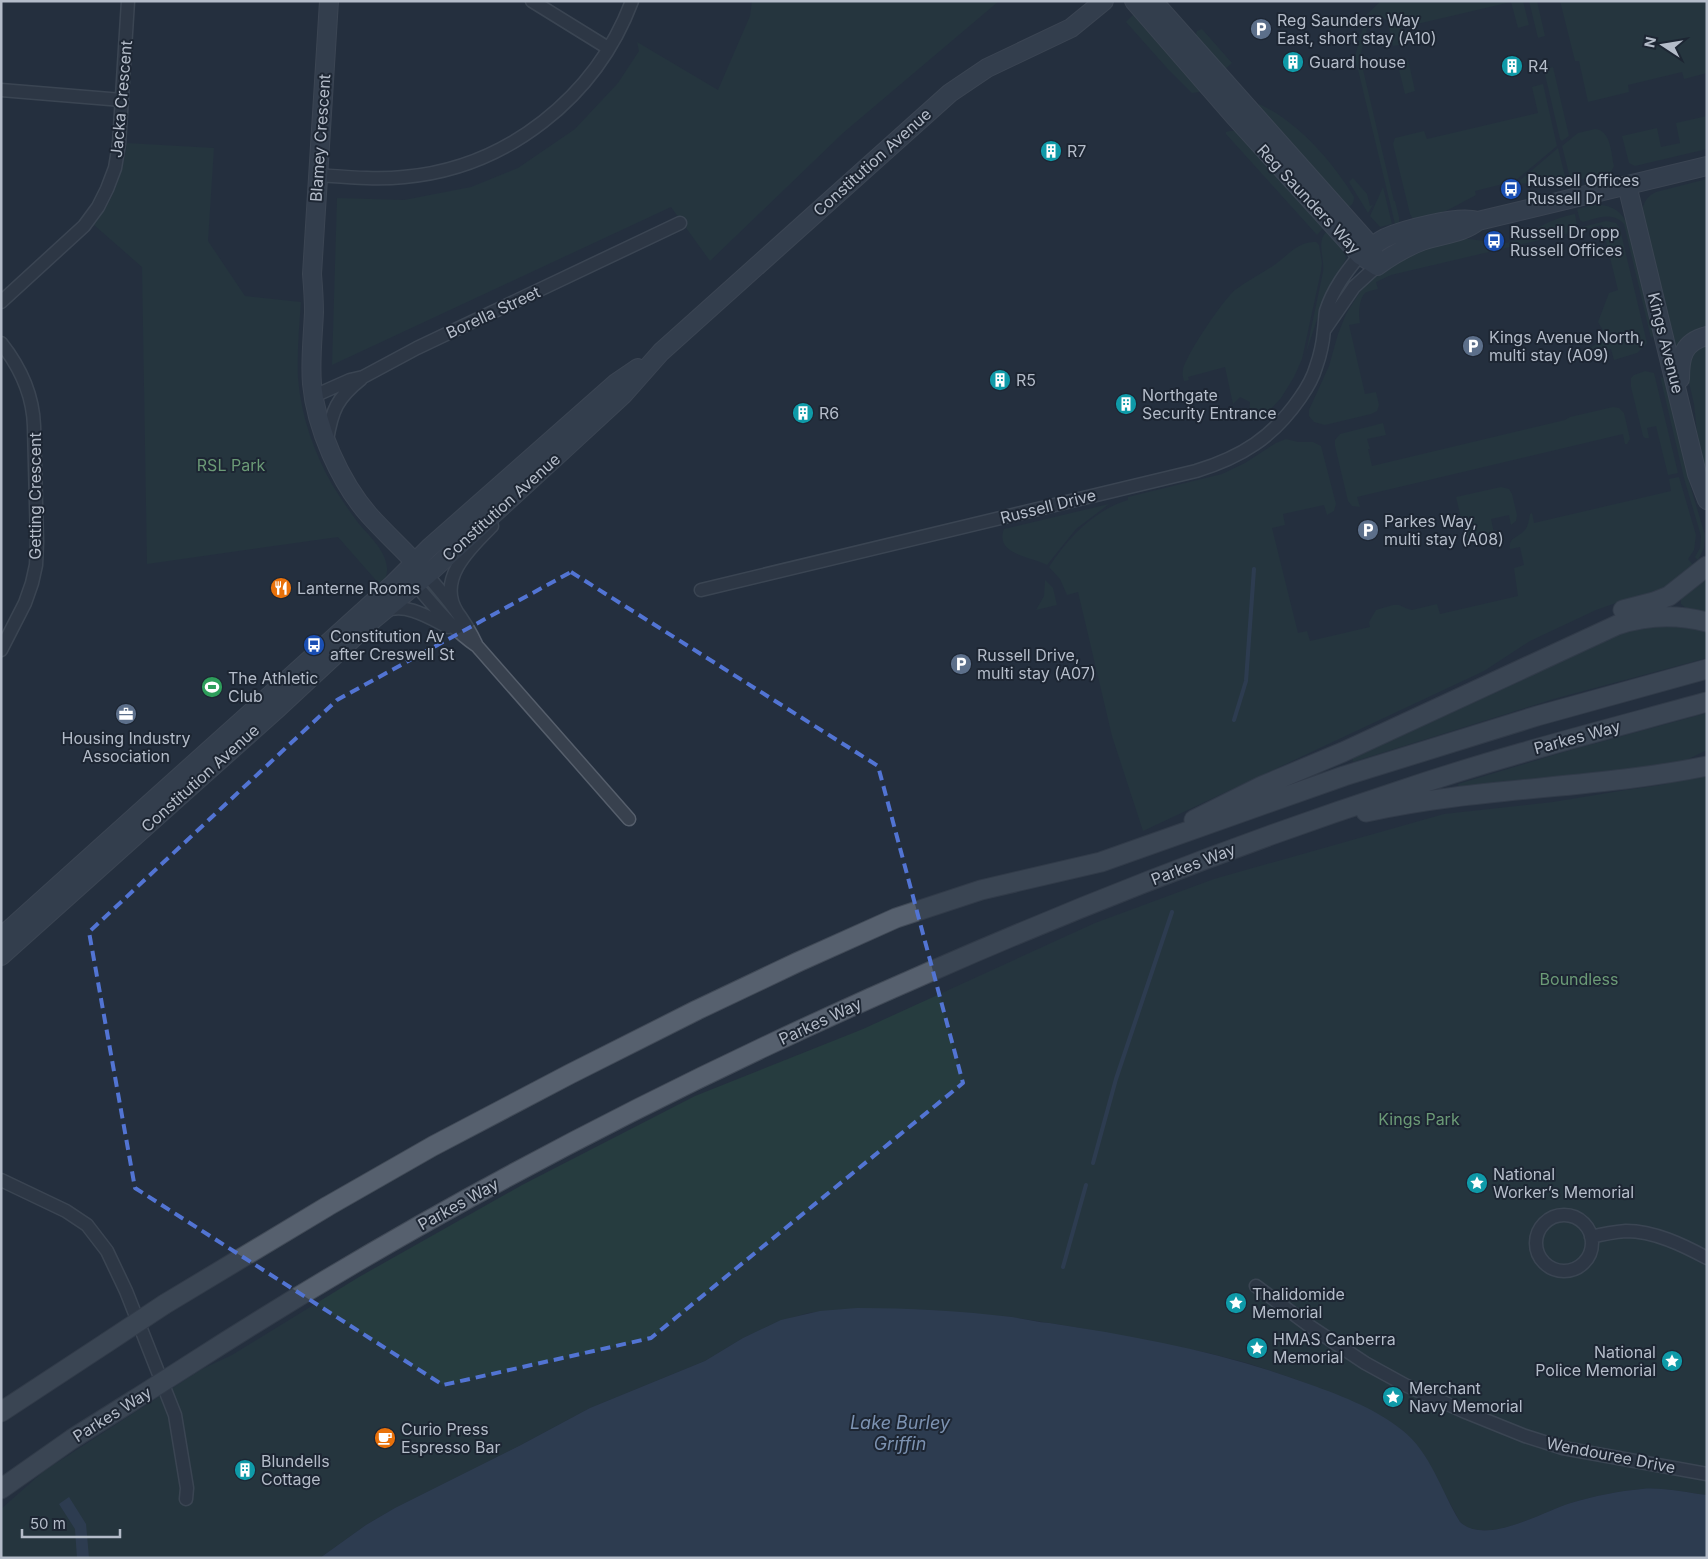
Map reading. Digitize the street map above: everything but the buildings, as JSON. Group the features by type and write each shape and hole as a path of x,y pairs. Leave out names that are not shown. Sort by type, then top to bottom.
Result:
{"main road":[{"path":"1580,642 1612,615 1669,596 1707,566"},
{"path":"1140,849 1238,797 1343,752 1617,625 1648,618 1674,617 1707,622"},
{"name":"Parkes Way","path":"1,1412 165,1304 328,1206 433,1146 697,1010 896,918 939,903 1008,884 1101,862 1344,776 1537,716 1707,670"},
{"name":"Parkes Way","path":"1,1489 72,1439 258,1321 398,1237 532,1163 677,1088 858,1002 1126,889 1276,833 1450,774 1543,746 1707,702"},
{"path":"1663,774 1707,756"},
{"path":"1276,833 1424,801 1663,774 1707,766"}],"street":[{"name":"Jacka Crescent","path":"1,302 77,234 98,207 107,189 116,163 120,140 128,1"},
{"name":"Blamey Crescent","path":"329,1 312,274 314,303 309,398 318,441 340,487 376,534 415,573"},
{"path":"532,1 608,48"},
{"path":"317,175 404,178 442,171 484,156 522,137 559,109 591,76 624,21 632,1"},
{"name":"Constitution Avenue","path":"1,956 229,742 343,630 510,499 623,395 661,352 950,94 987,68 1071,28 1104,1"},
{"name":"Reg Saunders Way","path":"1134,1 1178,41 1241,109 1366,251 1377,266"},
{"name":"Reg Saunders Way","path":"1154,1 1178,41"},
{"path":"1,90 122,100"},
{"name":"Russell Drive","path":"1325,329 1354,287 1377,266 1393,255 1415,244 1470,228 1478,221 1707,166"},
{"name":"Kings Avenue","path":"1627,185 1697,474 1707,500"},
{"name":"Russell Drive","path":"701,590 1196,472 1227,461 1264,439 1292,410 1313,376 1325,329 1326,310 1334,292 1345,273 1366,251 1384,239 1408,230 1452,220 1471,219 1478,221"},
{"name":"Borella Street","path":"309,398 350,380 363,377 417,348 680,223"},
{"path":"1679,397 1680,362 1682,356 1686,348 1693,342 1707,336"},
{"name":"Getting Crescent","path":"1,343 20,372 29,394 32,409 37,536 36,564 29,593 21,613 1,650"},
{"name":"Constitution Avenue","path":"1,937 375,618 415,573 616,383 661,352"},
{"path":"327,442 330,420 335,406 352,386 363,377"},
{"name":"Blamey Crescent","path":"309,398 342,475 360,504 415,573"},
{"path":"477,646 450,597 451,580 462,559 500,518 510,499"},
{"path":"415,573 457,612"},
{"path":"415,573 441,614 459,633"},
{"path":"375,618 390,609 402,608 459,633 477,646 629,819"},
{"path":"1,1180 66,1210 87,1226 107,1250 126,1291 175,1415 187,1488 186,1499"},
{"path":"1570,1215 1578,1219 1588,1228 1591,1237 1591,1250 1587,1258 1577,1268 1569,1270 1556,1270 1548,1266 1539,1255 1536,1247 1539,1229 1545,1222 1557,1216 1570,1215"},
{"path":"1591,1237 1622,1232 1643,1233 1675,1243 1707,1258"},
{"name":"Wendouree Drive","path":"1256,1286 1311,1327 1365,1363 1405,1385 1471,1415 1526,1436 1568,1449 1707,1474"}],"highlighted area":[{"path":"571,572 878,766 963,1083 651,1338 443,1385 135,1188 89,932 337,700"}],"green space":[{"path":"752,1 999,1 843,133 710,261 671,207 332,365 337,198 404,200 471,187 518,168 575,129 618,83 639,51 637,42 718,90 750,16"},
{"path":"1381,1 1523,1 1529,25 1518,28 1511,2 1400,28 1404,44 1393,46 1387,20 1374,14 1370,17 1360,57 1399,217 1399,223 1395,224 1355,57 1366,15"},
{"path":"1529,1 1537,1 1545,36 1538,38"},
{"path":"1560,1 1707,1 1707,73 1684,79 1682,72 1628,85 1629,92 1588,102 1579,61 1575,61"},
{"path":"1134,14 1202,89 1199,92 1192,93 1126,22"},
{"path":"1202,29 1232,63 1223,71 1195,37 1197,31"},
{"path":"1408,59 1415,91 1405,94 1397,62"},
{"path":"1553,67 1569,136 1562,141 1544,70"},
{"path":"1543,84 1557,146 1515,181 1475,191 1476,195 1446,211 1413,219 1410,214 1393,144 1395,138 1424,131 1427,139 1538,113 1532,87"},
{"path":"1259,104 1273,111 1300,131 1324,156 1354,197 1351,205 1346,208 1258,106"},
{"path":"1707,116 1707,149 1635,166 1629,163 1622,136 1657,128 1661,147 1680,143 1676,123"},
{"path":"1595,129 1604,133 1607,138 1614,166 1611,172 1571,182 1562,146 1578,133"},
{"path":"1236,131 1325,226 1317,235 1226,134 1226,132"},
{"name":"RSL Park","path":"127,143 214,148 208,241 245,296 301,302 298,378 305,420 314,447 333,486 386,560 386,577 381,586 338,537 147,564 142,267 94,225 112,196 123,165"},
{"path":"1558,148 1566,180 1543,185 1518,183 1518,182"},
{"path":"1353,178 1367,194 1370,206 1373,205 1368,213 1349,182"},
{"path":"1707,179 1707,330 1676,347 1673,343 1642,213 1644,203 1656,192"},
{"path":"1383,187 1392,224 1380,227 1370,216"},
{"path":"1595,205 1615,209 1623,216 1628,225 1654,335 1651,338 1624,224 1620,220 1610,217 1599,217 1583,222 1580,220 1577,209"},
{"path":"1575,214 1578,231 1391,275 1376,282 1378,289 1365,293 1361,299 1360,323 1349,325 1365,394 1376,392 1379,405 1377,411 1325,425 1314,422 1309,416 1309,410 1329,366 1346,314 1367,282 1405,254 1461,238 1484,241 1486,248 1530,237 1538,228 1556,219"},
{"path":"1606,221 1616,223 1620,229 1647,343 1637,353 1614,360 1611,349 1579,357 1579,355 1607,337 1598,322 1609,293 1618,290 1602,225 1583,230 1582,227"},
{"path":"1329,231 1345,249 1346,259 1325,295 1306,353 1323,272 1321,246 1323,236"},
{"path":"1316,242 1319,245 1322,263 1302,359 1281,398 1265,415 1259,416 1258,420 1249,414 1250,402 1240,397 1233,404 1225,367 1188,377 1189,380 1184,381 1183,370 1191,353 1229,296 1240,286 1272,267 1302,244"},
{"path":"1707,341 1707,482 1698,442 1694,404 1686,370 1686,361 1703,342"},
{"path":"1645,371 1654,373 1678,473 1668,475 1656,426 1647,428 1649,438 1643,436 1631,387 1631,378"},
{"path":"1660,376 1666,380 1690,485 1705,535 1704,548 1698,560 1695,557 1700,548 1701,536 1684,478"},
{"path":"1613,407 1619,408 1624,413 1630,439 1627,444 1625,444 1623,434 1357,497 1360,507 1352,506 1348,501 1335,446 1335,440 1340,434 1383,423 1386,435 1367,439 1372,466"},
{"path":"1286,439 1298,442 1313,442 1321,446 1336,504 1334,511 1327,515 1324,505 1283,514 1285,525 1272,528 1298,633 1307,631 1310,641 1370,627 1369,622 1376,610 1393,605 1399,605 1412,610 1437,604 1440,614 1518,596 1514,568 1524,565 1520,547 1510,549 1510,545 1512,540 1526,528 1530,514 1532,513 1534,523 1671,491 1669,479 1679,477 1696,535 1694,550 1688,559 1694,566 1672,584 1658,592 1596,610 1530,641 1484,671 1143,831 1112,736 1078,592 1067,595 1060,579 1049,567 1083,526 1104,511 1128,500 1128,497 1222,474"},
{"path":"1501,487 1509,489 1512,494 1517,515 1516,521 1511,525 1509,515 1491,519 1494,533 1466,539 1456,497"},
{"path":"1109,504 1076,529 1047,565 1016,554 1010,550 1002,538 1004,529"},
{"path":"1703,579 1707,583 1707,612 1686,608 1681,604 1681,598"},
{"path":"1045,580 1053,588 1057,605 1036,610 1044,596"},
{"path":"1669,625 1707,630 1707,658 1557,698 1353,762 1352,756 1606,639 1638,627"},
{"path":"1707,713 1707,750 1680,763 1459,790 1458,784 1564,752"},
{"name":"Kings Park","path":"1707,774 1707,1495 1658,1489 1624,1491 1571,1503 1499,1529 1484,1530 1471,1528 1460,1522 1424,1455 1402,1430 1359,1405 1295,1379 1247,1363 1208,1353 1012,1317 928,1310 849,1309 808,1313 775,1323 743,1338 705,1361 590,1408 395,1508 366,1525 320,1558 1,1558 1,1509 44,1471 202,1369 232,1355 359,1277 522,1185 695,1096 863,1029 1095,923 1214,879 1444,814 1553,802 1661,785"}],"water":[{"name":"Lake Burley Griffin","path":"857,1308 934,1310 993,1315 1113,1333 1178,1346 1241,1362 1342,1396 1379,1414 1412,1439 1435,1473 1460,1522 1471,1528 1484,1530 1499,1529 1571,1503 1624,1491 1658,1489 1707,1495 1707,1558 320,1558 366,1525 395,1508 590,1408 705,1361 743,1338 781,1320 820,1311"},
{"path":"69,1497 86,1524 89,1558 77,1558 75,1529 59,1504"}],"waterway":[{"path":"1234,720 1246,681 1254,569"},
{"path":"1093,1163 1116,1079 1172,912"},
{"path":"1063,1267 1086,1185"}],"place":[{"name":"Reg Saunders Way East, short stay (A10)","path":"1261,29"},
{"name":"Guard house","path":"1293,62"},
{"name":"R4","path":"1512,66"},
{"name":"R7","path":"1051,151"},
{"name":"Russell Offices Russell Dr","path":"1511,189"},
{"name":"Russell Dr opp Russell Offices","path":"1494,241"},
{"name":"Kings Avenue North, multi stay (A09)","path":"1473,346"},
{"name":"R5","path":"1000,380"},
{"name":"Northgate Security Entrance","path":"1126,404"},
{"name":"R6","path":"803,413"},
{"name":"Parkes Way, multi stay (A08)","path":"1368,530"},
{"name":"Lanterne Rooms","path":"281,588"},
{"name":"Constitution Av after Creswell St","path":"314,645"},
{"name":"Russell Drive, multi stay (A07)","path":"961,664"},
{"name":"The Athletic Club","path":"212,687"},
{"name":"Housing Industry Association","path":"126,714"},
{"name":"National Worker’s Memorial","path":"1477,1183"},
{"name":"Thalidomide Memorial","path":"1236,1303"},
{"name":"HMAS Canberra Memorial","path":"1257,1348"},
{"name":"National Police Memorial","path":"1672,1361"},
{"name":"Merchant Navy Memorial","path":"1393,1397"},
{"name":"Curio Press Espresso Bar","path":"385,1438"},
{"name":"Blundells Cottage","path":"245,1470"}],"park label":[{"name":"Boundless","path":"1579,979"}]}
